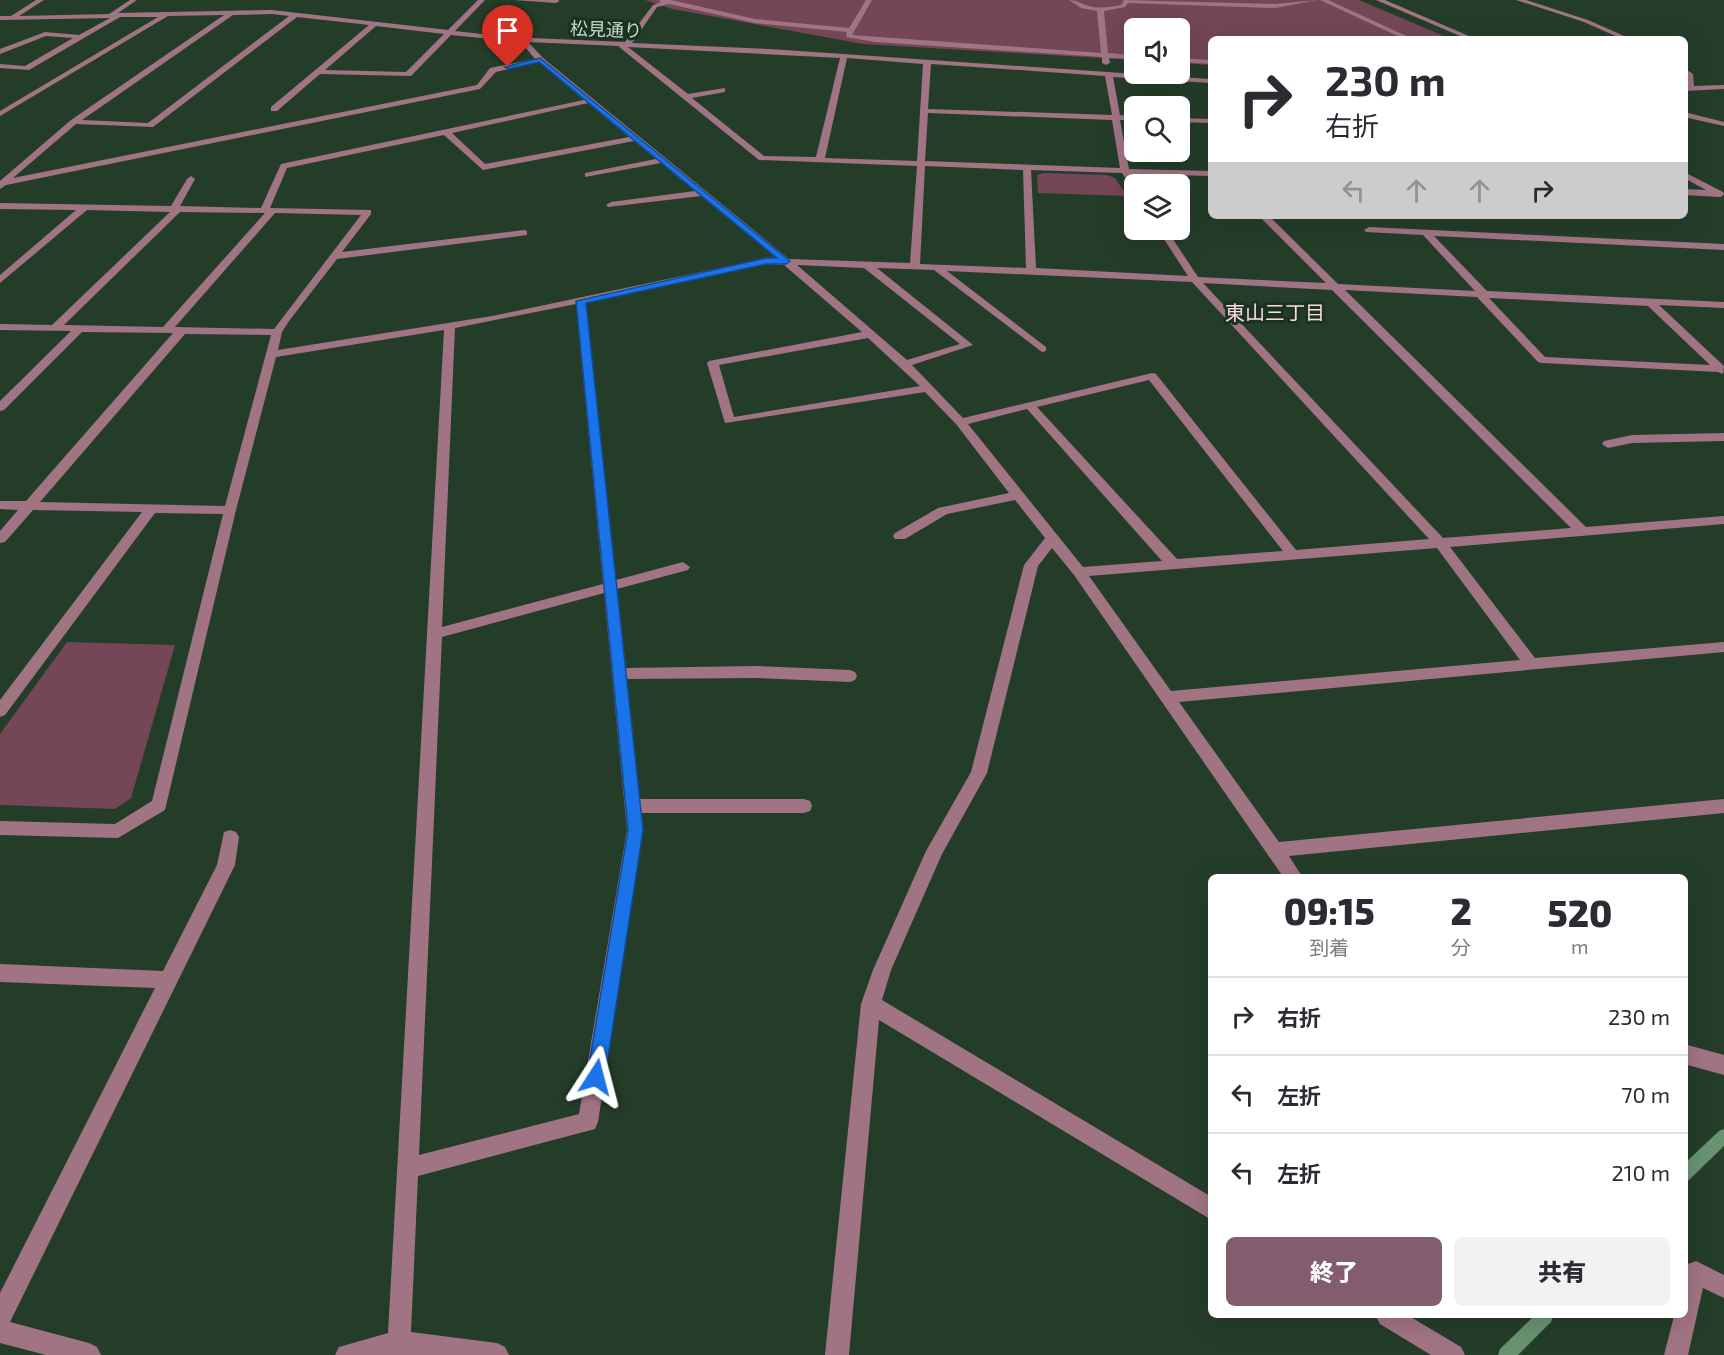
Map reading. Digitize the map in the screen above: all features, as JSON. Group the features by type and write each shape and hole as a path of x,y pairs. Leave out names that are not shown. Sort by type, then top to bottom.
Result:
{"street":[{"path":"11,18 41,0"},
{"path":"112,14 134,0"},
{"path":"318,72 408,74 482,0"},
{"path":"517,0 556,1"},
{"path":"702,11 710,0"},
{"path":"869,0 850,30 848,36 854,39 1124,56"},
{"path":"1072,0 1083,7 1100,9 1123,6 1127,1 1275,6 1315,0"},
{"path":"1323,0 1403,36"},
{"path":"1379,0 1466,36"},
{"path":"1519,0 1586,21 1621,36"},
{"path":"850,30 755,21 665,1 655,6 623,44 762,158 1208,174"},
{"path":"254,11 261,6"},
{"path":"1100,9 1106,65"},
{"path":"0,114 168,11"},
{"name":"松見通り","path":"0,18 168,11 254,11 524,40 866,58 1208,81"},
{"path":"1,185 19,165 74,122 232,12"},
{"path":"0,66 26,68 121,14"},
{"path":"74,122 150,125 296,14"},
{"path":"274,109 375,23"},
{"path":"0,52 45,34 82,36"},
{"path":"524,40 525,45 540,60 588,101 786,261 871,334 905,364 960,422 1079,572 1291,874"},
{"path":"866,58 875,40"},
{"path":"971,56 973,47"},
{"path":"872,49 1124,66"},
{"path":"820,159 844,57"},
{"path":"1,185 480,87 493,70 540,60"},
{"path":"1039,60 1039,70"},
{"path":"1190,61 1208,62"},
{"path":"915,266 927,62"},
{"path":"1190,71 1208,72"},
{"path":"1194,71 1197,80"},
{"path":"1688,73 1688,89 1724,87"},
{"path":"1108,75 1127,174"},
{"path":"686,97 722,90"},
{"path":"167,329 268,210 284,166 588,101"},
{"path":"924,111 1124,118"},
{"path":"1688,115 1724,124"},
{"path":"1190,120 1208,121"},
{"path":"446,132 483,167 636,138"},
{"path":"588,175 663,160"},
{"path":"1027,168 1030,271"},
{"path":"1688,176 1722,194"},
{"path":"55,328 176,209 191,178"},
{"path":"1688,192 1722,194"},
{"path":"611,205 703,193"},
{"path":"0,206 368,212 277,332 230,510 159,805 118,831 0,828"},
{"path":"0,280 84,208"},
{"path":"1267,219 1583,532"},
{"path":"1369,230 1724,247"},
{"path":"334,256 417,246 436,246 524,233"},
{"path":"1426,233 1542,360 1722,371"},
{"path":"1169,240 1195,280 1441,543 1530,663"},
{"path":"270,355 450,326 581,301 766,261 1030,271 1483,295 1724,305"},
{"path":"866,264 968,345 905,364"},
{"path":"936,267 1042,349"},
{"path":"406,1169 588,1122 635,830 581,301"},
{"path":"1651,303 1722,371"},
{"path":"399,1342 450,326"},
{"path":"0,327 277,332"},
{"path":"0,408 80,328"},
{"path":"0,539 182,330"},
{"path":"871,334 713,363 729,421 928,388"},
{"path":"960,422 1152,376 1293,555"},
{"path":"1030,406 1172,563"},
{"path":"1608,444 1632,439 1724,437"},
{"path":"900,536 943,511 1018,495"},
{"path":"0,505 230,510"},
{"path":"0,711 152,508"},
{"path":"1079,572 1724,520"},
{"path":"837,1355 871,1004 882,970 935,851 979,773 1031,565 1052,539"},
{"path":"434,634 683,567"},
{"path":"1168,697 1724,647"},
{"path":"618,674 756,672 850,676"},
{"path":"633,806 804,806"},
{"path":"1276,850 1724,806"},
{"path":"0,1317 226,865 230,837"},
{"path":"0,973 168,980"},
{"path":"871,1004 1208,1207"},
{"path":"1688,1055 1724,1065"},
{"path":"1688,1305 1696,1272 1724,1287"},
{"path":"1391,1318 1453,1355"},
{"path":"1676,1355 1685,1318"},
{"path":"0,1331 88,1355"},
{"path":"347,1355 399,1342 498,1355"}],"shaded area":[{"path":"645,0 1359,0 1444,36 1208,36 1208,65 1190,64 1190,18 1124,18 1124,59 863,44 672,9"},
{"path":"1044,173 1107,175 1115,178 1124,192 1124,196 1038,193 1037,175"},
{"path":"67,642 175,645 131,798 115,809 0,805 0,734"}],"waterway":[{"path":"1688,1171 1724,1136"},
{"path":"1506,1355 1543,1318"}],"district":[{"name":"東山三丁目","path":"1275,312"}],"route":[{"path":"508,67 540,60 786,261 766,261 581,301 635,830 596,1077"}]}
